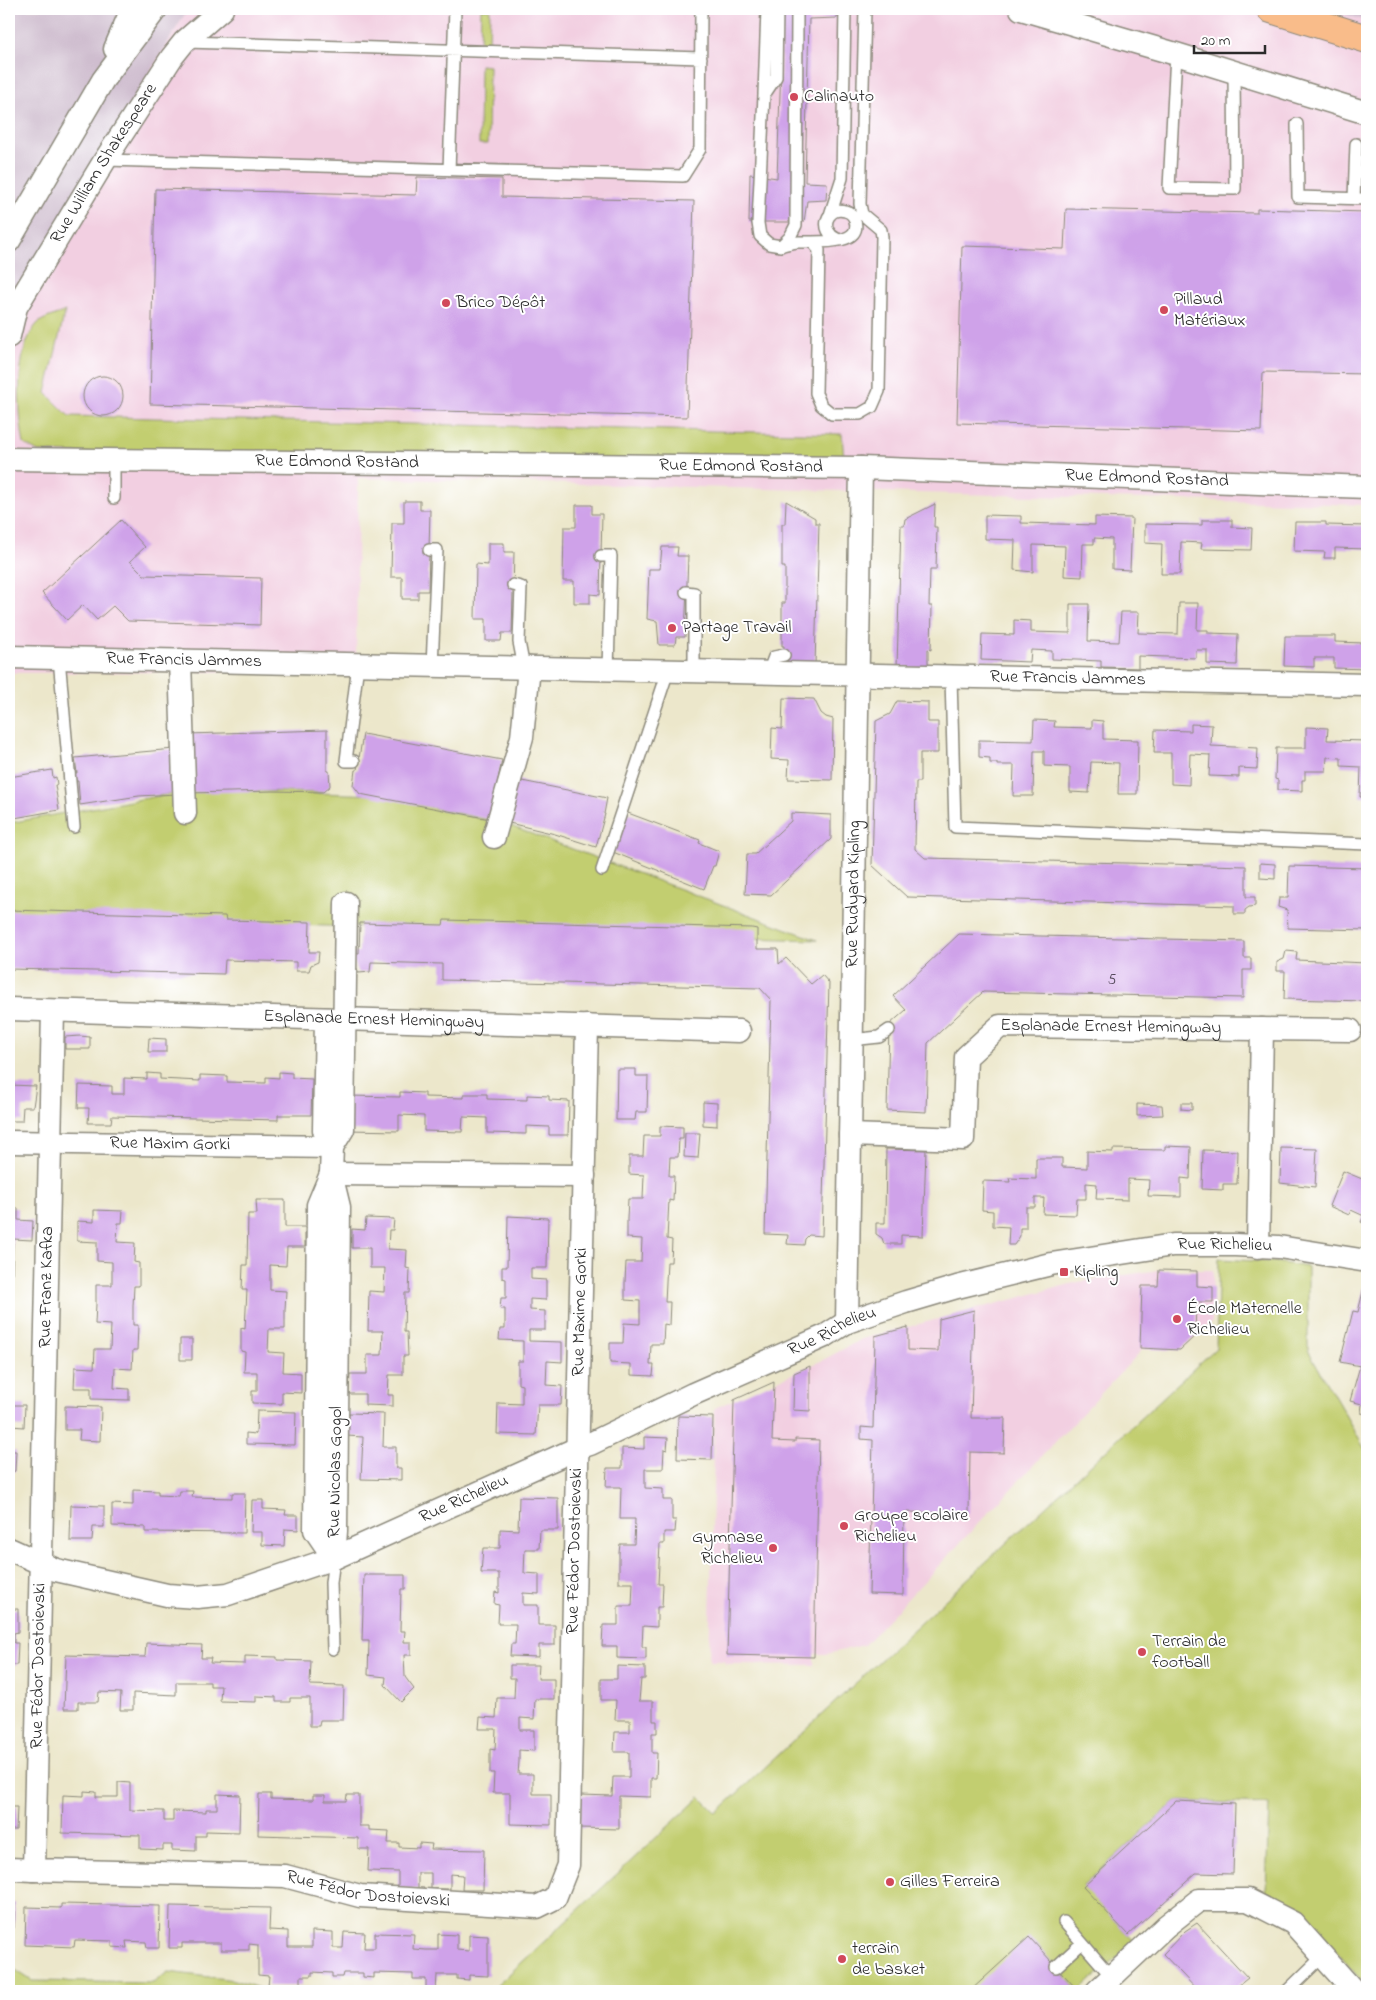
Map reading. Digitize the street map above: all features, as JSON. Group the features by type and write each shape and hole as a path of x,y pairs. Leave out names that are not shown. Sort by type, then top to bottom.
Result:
{"main road":[{"path":"1271,9 1367,39"}],"street":[{"path":"9,241 102,80 132,9"},
{"path":"102,80 156,9"},
{"name":"Rue William Shakespeare","path":"9,336 16,307 105,160 184,42 222,9"},
{"path":"1021,9 1176,54 1367,113"},
{"name":"Rue Edmond Rostand","path":"9,459 861,468 1367,486"},
{"name":"Rue Rudyard Kipling","path":"847,1322 861,468"},
{"name":"Rue Francis Jammes","path":"9,657 1367,685"},
{"path":"180,660 185,813"},
{"path":"494,837 522,737 527,668"},
{"name":"Rue Nicolas Gogol","path":"334,1558 336,1532 339,1207 331,1174 332,1146 342,1129 335,1019 346,903"},
{"name":"Esplanade Ernest Hemingway","path":"9,1010 739,1031"},
{"name":"Rue Franz Kafka","path":"41,1563 53,1011"},
{"name":"Rue Maxime Gorki","path":"578,1448 587,1026"},
{"name":"Esplanade Ernest Hemingway","path":"850,1135 963,1140 966,1057 1000,1026 1350,1030"},
{"path":"1258,1247 1262,1029"},
{"name":"Rue Maxim Gorki","path":"9,1142 332,1146"},
{"path":"331,1174 584,1176"},
{"name":"Rue Richelieu","path":"9,1548 56,1570 142,1590 167,1595 197,1597 228,1594 334,1558 590,1444 693,1394 825,1336 847,1322 949,1289 1062,1262 1173,1245 1235,1245 1288,1248 1367,1261"},
{"name":"Rue Fédor Dostoievski","path":"41,1563 34,1870 285,1876 360,1896 537,1907 555,1898 568,1865 578,1448"},
{"path":"9,1869 34,1870"},
{"path":"1097,1991 1166,1926 1199,1900 1248,1900 1293,1923 1354,1991"}],"lane":[{"path":"450,170 455,9"},
{"path":"105,160 684,176 700,149 701,9"},
{"path":"767,9 758,223 760,236 769,244 781,246 798,242 837,240 850,237 854,233 856,224 862,214"},
{"path":"764,95 776,77 777,9"},
{"path":"781,246 790,237 796,225 797,9"},
{"path":"837,240 827,230 827,220 842,178 845,9"},
{"path":"812,242 820,250 816,393 821,405 832,414 860,414 872,407 879,390 882,237 881,230 862,214 860,204 865,9"},
{"path":"184,42 701,58"},
{"path":"1176,54 1170,188 1235,189 1234,72"},
{"path":"1297,124 1298,197 1367,199"},
{"path":"1354,199 1356,144"},
{"path":"830,215 844,210 852,216 856,224"},
{"path":"114,460 114,498"},
{"path":"429,550 437,550 432,666"},
{"path":"601,556 610,556 608,670"},
{"path":"513,585 521,587 520,642 527,668"},
{"path":"686,592 694,593 694,672"},
{"path":"768,673 774,657 784,655"},
{"path":"59,658 74,827"},
{"path":"334,759 350,761 358,664"},
{"path":"602,870 668,671"},
{"path":"951,677 955,827 1367,844"},
{"path":"851,1040 880,1037 889,1030"},
{"path":"333,1649 331,1583 334,1558"},
{"path":"1064,1922 1104,1968 1115,1975"},
{"path":"1056,1967 1082,1943"},
{"path":"1286,1991 1323,1956"}],"shaded area":[{"path":"9,9 188,9 9,305"},
{"path":"188,9 1327,9 1367,21 1367,505 358,478 356,671 9,673 9,305"},
{"path":"1327,9 1367,9 1367,21"},
{"name":"Groupe scolaire Richelieu","path":"1159,1270 1213,1270 1212,1322 1180,1350 1143,1349 864,1645 827,1654 814,1654 814,1665 726,1664 725,1661 709,1661 715,1408 821,1361 862,1339 1078,1282"}],"green space":[{"path":"481,9 490,9 489,44 480,43"},
{"path":"480,65 489,66 488,144 479,144"},
{"path":"65,311 46,393 69,416 842,434 845,474 38,452 24,444 22,431 19,399 24,349 37,324 46,318"},
{"path":"197,789 377,795 505,824 817,940 9,917 9,823"},
{"path":"1219,1259 1275,1262 1308,1267 1308,1350 1367,1453 1367,1987 1308,1921 1281,1900 1266,1892 1269,1804 1176,1801 1083,1886 1134,1941 1079,1991 1029,1938 971,1991 491,1991 700,1797 716,1813 1216,1348"},
{"path":"14,1969 32,1981 153,1983 168,1972 234,1980 268,1991 9,1991 9,1970"}],"building":[{"name":"Calinauto","path":"783,9 837,10 837,18 809,19 805,182 827,183 826,200 807,201 804,222 749,222 750,174 777,178"},
{"name":"Brico Dépôt","path":"417,177 502,179 502,197 694,201 687,417 150,404 155,189 416,195"},
{"name":"Pillaud Matériaux","path":"1066,209 1257,213 1257,209 1367,212 1367,374 1263,372 1261,431 957,423 962,246 1064,249"},
{"path":"103,376 117,382 123,396 117,410 103,416 89,410 83,396 89,382"},
{"path":"404,501 420,501 420,510 430,510 428,591 418,591 418,599 402,599 402,577 391,577 392,523 404,523"},
{"path":"786,501 815,518 815,523 819,523 815,665 784,664 782,603 785,603 785,567 782,567 782,524 785,524"},
{"path":"935,504 934,527 937,527 936,570 930,570 929,606 932,606 931,650 928,649 928,668 897,667 901,525 904,525 905,519"},
{"path":"576,505 592,505 592,514 602,514 600,595 590,594 590,603 574,603 574,581 563,581 564,527 576,527"},
{"path":"985,515 1021,516 1021,523 1095,525 1095,517 1132,518 1130,570 1112,569 1112,539 1094,538 1094,544 1083,544 1082,577 1064,576 1065,546 1033,545 1033,572 1014,570 1015,540 985,539"},
{"path":"121,520 145,547 130,561 144,575 261,578 260,625 128,621 113,606 97,620 83,605 67,620 42,593"},
{"path":"1202,520 1232,520 1232,527 1252,528 1251,550 1201,549 1202,543 1181,542 1180,574 1161,574 1162,544 1145,543 1145,524 1202,525"},
{"path":"1295,522 1326,522 1326,525 1367,526 1367,549 1335,548 1335,558 1324,558 1325,552 1294,551"},
{"path":"488,543 504,543 504,552 514,552 512,633 502,633 501,641 486,641 486,619 475,619 476,564 488,565"},
{"path":"662,547 678,547 677,556 688,556 685,637 676,637 675,645 659,645 657,621 647,619 649,569 660,569"},
{"path":"1179,603 1198,603 1197,630 1208,630 1208,633 1238,634 1237,665 1207,664 1207,650 1196,650 1196,658 1138,656 1138,668 1101,667 1101,661 1052,659 1052,651 1031,650 1030,662 981,660 982,634 1014,635 1014,620 1031,621 1031,632 1070,633 1070,604 1089,604 1088,641 1119,642 1121,612 1139,612 1138,633 1178,634"},
{"path":"1365,614 1367,614 1367,669 1334,668 1334,658 1314,658 1314,667 1284,666 1285,636 1335,636 1335,642 1365,643"},
{"path":"783,698 814,699 821,713 833,719 832,780 788,779 789,760 771,759 772,728 782,729"},
{"path":"897,701 928,702 928,722 938,722 938,753 920,753 920,782 916,782 915,849 925,858 1246,866 1246,897 1255,897 1255,906 1245,910 1245,914 1234,914 1234,906 907,897 872,865 876,721 890,714"},
{"path":"1034,720 1055,721 1054,727 1092,728 1092,720 1103,721 1103,739 1138,740 1137,794 1118,794 1119,763 1091,762 1089,793 1070,792 1070,767 1044,766 1044,751 1034,751 1033,796 1013,796 1014,765 997,765 997,763 990,763 990,758 979,757 979,740 1033,741"},
{"path":"1191,724 1212,725 1211,746 1258,748 1257,769 1239,768 1239,777 1209,776 1210,755 1190,754 1189,785 1171,784 1171,753 1154,753 1155,730 1191,731"},
{"path":"1306,727 1328,728 1327,740 1367,741 1367,797 1360,797 1361,767 1341,766 1341,758 1327,757 1326,771 1305,771 1305,780 1302,780 1302,791 1278,790 1278,780 1275,779 1276,748 1306,748"},
{"path":"327,730 327,771 329,771 330,786 323,792 188,793 187,734"},
{"path":"363,734 502,760 490,819 360,794 353,785"},
{"path":"174,749 177,794 139,796 80,805 78,781 76,781 75,773 77,773 75,758"},
{"path":"52,770 53,778 56,777 57,785 55,785 59,810 9,819 9,777"},
{"path":"512,779 607,798 605,814 596,847 555,834 501,821"},
{"path":"628,813 700,840 699,843 719,851 715,866 713,866 704,889 613,852 622,829 620,828"},
{"path":"791,813 831,815 831,839 771,895 745,894 747,854 755,854 791,821"},
{"path":"1260,863 1275,864 1275,879 1260,878"},
{"path":"1289,866 1367,868 1367,930 1288,928 1287,910 1278,907 1279,898 1288,898"},
{"path":"9,910 225,916 226,920 310,922 309,952 319,952 318,962 311,965 309,971 296,971 296,962 225,960 224,974 9,969"},
{"path":"444,920 752,928 757,929 757,949 778,949 779,964 786,958 811,984 822,975 829,983 822,1236 809,1235 805,1239 804,1245 787,1244 788,1235 765,1234 771,1000 760,988 442,980 442,964 371,962 370,972 359,973 350,953 359,953 360,923 443,925"},
{"path":"959,934 1244,941 1244,958 1251,958 1251,970 1243,970 1243,998 983,992 928,1043 926,1112 887,1110 889,1025 906,1010 893,996"},
{"path":"1286,951 1297,952 1296,960 1367,963 1367,1001 1284,999 1285,971 1277,971 1277,962 1284,959"},
{"path":"65,1037 90,1037 90,1049 65,1049"},
{"path":"149,1038 166,1039 166,1052 148,1052"},
{"path":"617,1069 636,1069 636,1076 648,1076 647,1112 636,1112 635,1120 616,1120"},
{"path":"279,1072 292,1073 292,1078 312,1079 311,1115 278,1115 278,1120 112,1116 111,1123 88,1123 89,1108 78,1108 79,1085 112,1086 112,1094 124,1094 124,1078 147,1079 147,1073 160,1074 160,1079 200,1081 200,1075 227,1076 227,1082 266,1083 266,1077 279,1078"},
{"path":"9,1085 36,1086 33,1107 23,1107 22,1121 9,1121"},
{"path":"400,1092 425,1093 425,1097 464,1098 464,1094 487,1094 487,1099 527,1100 527,1095 549,1096 549,1100 569,1101 568,1135 549,1135 549,1127 526,1126 526,1134 487,1133 487,1118 463,1117 462,1132 424,1131 424,1116 399,1115 399,1131 348,1130 348,1096 400,1097"},
{"path":"703,1102 717,1103 717,1126 703,1125"},
{"path":"1181,1103 1192,1103 1192,1110 1181,1109"},
{"path":"1137,1104 1162,1105 1163,1115 1137,1116"},
{"path":"660,1126 683,1127 683,1139 679,1139 678,1157 670,1157 669,1176 674,1176 673,1201 669,1200 667,1239 672,1240 671,1262 667,1262 665,1302 670,1302 669,1325 664,1324 663,1344 651,1344 650,1365 654,1365 653,1376 631,1375 631,1364 610,1363 610,1343 623,1343 624,1323 640,1324 640,1301 625,1300 625,1282 626,1262 641,1262 642,1239 627,1238 627,1219 628,1199 643,1199 644,1175 629,1174 629,1156 643,1156 644,1136 660,1136"},
{"path":"685,1133 700,1133 698,1158 684,1157"},
{"path":"1165,1146 1191,1147 1190,1179 1181,1178 1181,1197 1148,1196 1149,1180 1128,1179 1128,1200 1096,1199 1097,1184 1086,1183 1086,1199 1077,1199 1076,1215 1043,1214 1044,1198 1035,1198 1035,1207 1026,1207 1026,1228 1020,1228 1020,1236 1014,1245 1008,1245 1009,1227 993,1226 993,1211 982,1210 983,1181 1010,1182 1009,1178 1036,1179 1036,1158 1062,1158 1062,1167 1087,1168 1087,1151 1113,1152 1113,1149 1165,1150"},
{"path":"1281,1148 1317,1149 1315,1187 1280,1183"},
{"path":"886,1149 926,1150 923,1236 901,1235 901,1244 884,1244 882,1238 876,1234 876,1223 885,1223"},
{"path":"1203,1150 1238,1151 1237,1184 1223,1184 1223,1190 1202,1189"},
{"path":"1343,1171 1367,1181 1367,1225 1361,1222 1364,1216 1351,1210 1349,1215 1329,1206"},
{"path":"256,1200 285,1200 285,1227 305,1227 305,1247 287,1247 286,1266 270,1265 270,1290 286,1291 285,1329 269,1329 268,1352 284,1353 283,1372 301,1373 301,1393 282,1392 282,1404 252,1403 252,1391 257,1391 257,1372 244,1372 245,1352 241,1351 241,1328 245,1329 247,1290 242,1290 243,1265 247,1265 248,1214 257,1214"},
{"path":"9,1208 18,1208 18,1220 33,1221 32,1240 13,1239 12,1291 9,1291"},
{"path":"94,1210 123,1211 122,1223 118,1223 117,1242 135,1243 134,1262 139,1263 139,1286 134,1286 133,1306 133,1325 138,1325 137,1350 133,1350 132,1369 115,1368 114,1388 129,1389 129,1400 91,1399 91,1388 74,1388 75,1367 94,1368 95,1349 110,1349 111,1325 95,1324 96,1285 112,1285 112,1262 97,1261 97,1242 77,1241 77,1221 94,1222"},
{"path":"508,1216 548,1218 547,1268 531,1268 531,1279 546,1280 546,1300 530,1299 530,1310 545,1311 545,1330 529,1330 529,1341 562,1342 562,1362 547,1361 546,1385 562,1386 561,1405 538,1405 536,1435 497,1434 498,1403 522,1404 522,1385 518,1384 518,1361 523,1361 523,1341 499,1340 500,1329 505,1329 505,1309 500,1309 501,1298 506,1298 506,1279 502,1278 502,1267 507,1267"},
{"path":"366,1218 394,1219 393,1230 389,1230 388,1249 407,1250 406,1268 410,1269 409,1293 405,1293 404,1332 407,1332 408,1356 403,1356 403,1375 389,1375 388,1395 393,1395 393,1406 365,1405 365,1394 349,1394 350,1374 367,1374 367,1355 382,1355 383,1331 368,1331 369,1291 384,1292 385,1268 370,1268 370,1248 352,1248 352,1229 365,1230"},
{"name":"École Maternelle Richelieu","path":"1159,1270 1197,1271 1197,1286 1213,1287 1213,1302 1196,1302 1195,1336 1180,1350 1140,1348 1142,1286 1158,1286"},
{"path":"1367,1275 1367,1414 1361,1413 1362,1404 1350,1401 1360,1366 1340,1362 1353,1311 1358,1312"},
{"path":"9,1302 11,1302 10,1352 9,1352"},
{"path":"974,1310 971,1418 1005,1418 1004,1453 970,1452 969,1513 904,1512 903,1595 869,1594 873,1440 861,1439 861,1427 873,1428 875,1336 908,1327 908,1350 938,1351 939,1319"},
{"path":"180,1339 192,1339 192,1360 180,1360"},
{"path":"810,1366 810,1411 793,1410 794,1373"},
{"name":"Gymnase Richelieu","path":"774,1382 772,1441 795,1442 795,1439 819,1440 814,1657 727,1655 734,1400"},
{"path":"9,1405 25,1405 24,1427 11,1426 10,1448 9,1448"},
{"path":"65,1406 101,1407 100,1441 79,1440 80,1430 65,1430"},
{"path":"257,1411 296,1412 295,1445 246,1444 246,1433 256,1434"},
{"path":"349,1413 384,1414 383,1447 396,1447 396,1468 401,1468 401,1480 361,1479 363,1437 347,1436"},
{"path":"678,1416 713,1417 712,1460 677,1459"},
{"path":"644,1437 668,1438 667,1450 664,1449 663,1469 645,1469 645,1488 663,1489 663,1500 672,1500 672,1520 676,1520 675,1532 664,1532 664,1544 660,1544 658,1584 663,1584 662,1607 657,1607 657,1627 643,1626 642,1647 646,1647 646,1659 617,1658 617,1646 602,1646 603,1625 618,1625 618,1606 632,1606 633,1583 619,1583 619,1553 620,1544 634,1544 635,1519 620,1519 621,1487 606,1487 607,1468 622,1468 622,1448 644,1449"},
{"path":"9,1451 16,1451 15,1471 9,1473"},
{"path":"133,1490 158,1491 158,1495 179,1496 180,1491 193,1491 192,1497 232,1498 232,1493 245,1493 244,1533 145,1532 145,1527 112,1526 112,1504 133,1505"},
{"path":"519,1497 558,1498 558,1530 540,1530 539,1549 525,1549 524,1573 539,1574 539,1594 523,1593 523,1605 538,1605 538,1625 555,1625 555,1645 539,1645 539,1657 510,1656 511,1644 515,1644 516,1624 498,1624 499,1605 494,1604 495,1592 499,1593 499,1573 481,1573 483,1548 500,1548 500,1529 518,1530"},
{"path":"252,1500 263,1500 263,1509 286,1510 285,1515 298,1515 298,1530 285,1529 284,1546 262,1545 262,1532 251,1532"},
{"path":"71,1505 104,1506 104,1527 93,1527 92,1541 70,1541"},
{"path":"364,1575 405,1575 405,1589 401,1589 400,1631 405,1631 404,1642 411,1642 411,1655 404,1655 405,1677 414,1689 401,1702 385,1685 386,1677 368,1675 369,1641 362,1641"},
{"path":"9,1609 18,1609 18,1632 14,1633 14,1643 18,1643 17,1665 9,1665"},
{"path":"146,1643 202,1645 201,1658 211,1658 210,1663 245,1664 245,1656 277,1657 277,1660 311,1661 310,1685 344,1686 343,1720 320,1720 319,1726 310,1726 310,1698 290,1698 290,1702 276,1702 276,1697 256,1696 256,1702 220,1701 221,1686 210,1686 210,1682 176,1682 176,1695 133,1693 133,1710 120,1710 121,1693 99,1692 98,1702 78,1702 78,1709 64,1709 66,1655 145,1657"},
{"path":"510,1665 539,1665 538,1679 554,1679 554,1699 535,1699 534,1719 520,1718 520,1730 534,1730 534,1751 519,1750 518,1774 533,1774 533,1794 551,1794 551,1825 510,1824 510,1793 493,1793 494,1773 490,1773 490,1749 495,1750 496,1729 479,1729 480,1717 496,1718 497,1698 514,1698 515,1678 510,1678"},
{"path":"617,1666 645,1667 645,1679 641,1679 639,1701 653,1701 653,1721 657,1721 657,1733 652,1733 652,1753 657,1753 656,1778 651,1778 651,1797 619,1796 619,1829 580,1828 581,1795 612,1796 613,1777 629,1777 629,1752 614,1752 615,1732 630,1732 630,1720 615,1720 616,1700 601,1700 601,1679 617,1679"},
{"path":"118,1782 130,1783 130,1810 164,1811 164,1821 173,1821 173,1811 206,1812 206,1809 217,1809 217,1794 240,1795 239,1832 206,1831 206,1836 196,1836 196,1851 172,1850 172,1845 163,1845 163,1850 140,1849 140,1835 62,1833 63,1795 84,1796 84,1791 96,1792 96,1797 118,1797"},
{"path":"259,1794 271,1794 271,1799 313,1800 313,1795 325,1795 325,1801 346,1801 347,1795 359,1795 359,1826 369,1826 369,1830 389,1831 388,1843 399,1843 399,1847 419,1848 419,1843 432,1844 431,1849 484,1850 483,1890 462,1890 463,1875 450,1874 450,1889 431,1889 431,1873 418,1873 418,1889 398,1888 398,1872 368,1871 369,1849 358,1849 358,1838 258,1835"},
{"path":"1176,1801 1235,1804 1233,1874 1196,1873 1128,1935 1083,1887"},
{"path":"9,1807 17,1807 16,1830 9,1830"},
{"path":"9,1903 15,1903 14,1927 9,1927"},
{"path":"61,1904 160,1906 159,1948 147,1948 146,1942 126,1941 127,1948 112,1947 112,1941 75,1940 74,1947 25,1945 26,1907 61,1908"},
{"path":"170,1906 270,1908 269,1930 288,1931 288,1947 312,1947 312,1931 333,1932 333,1948 343,1948 344,1932 365,1933 364,1948 375,1948 375,1933 414,1934 413,1949 426,1950 438,1950 438,1934 457,1935 457,1950 469,1951 469,1935 488,1936 488,1976 469,1975 469,1980 457,1979 457,1975 437,1975 436,1991 426,1991 426,1979 413,1979 413,1974 374,1973 374,1978 363,1977 363,1973 343,1973 342,1977 332,1977 332,1973 312,1972 312,1976 301,1976 301,1986 268,1986 269,1976 258,1975 258,1945 249,1944 249,1950 221,1950 221,1943 182,1943 182,1948 169,1948"},
{"path":"1197,1923 1248,1978 1238,1986 1243,1991 1198,1991 1163,1954 1185,1931"},
{"path":"1029,1937 1075,1987 1070,1991 970,1991"}],"place":[{"name":"Calinauto","path":"794,97"},
{"name":"Brico Dépôt","path":"446,303"},
{"name":"Pillaud Matériaux","path":"1164,310"},
{"name":"Partage Travail","path":"672,628"},
{"name":"Kipling","path":"1064,1272"},
{"name":"École Maternelle Richelieu","path":"1177,1319"},
{"name":"Groupe scolaire Richelieu","path":"844,1526"},
{"name":"Gymnase Richelieu","path":"773,1548"},
{"name":"Terrain de football","path":"1142,1652"},
{"name":"Gilles Ferreira","path":"890,1882"},
{"name":"terrain de basket","path":"842,1959"}]}
